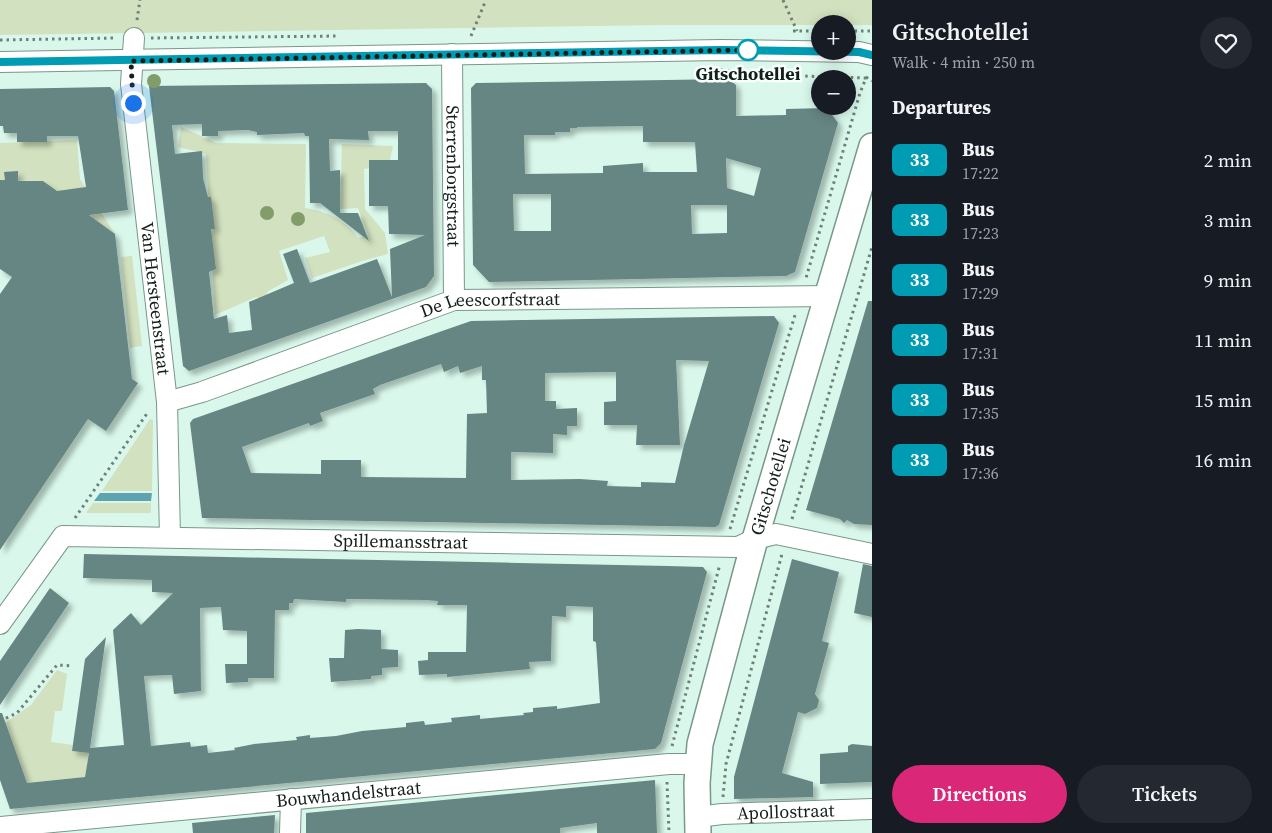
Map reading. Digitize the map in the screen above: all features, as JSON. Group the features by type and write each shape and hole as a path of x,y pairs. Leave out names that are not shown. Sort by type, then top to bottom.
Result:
{"street":[{"name":"Van Hersteenstraat","path":"134,38 131,61 132,93 166,395 170,537"},
{"path":"0,62 721,50 859,52 872,55"},
{"name":"Sterrenborgstraat","path":"452,54 454,300"},
{"name":"Gitschotellei","path":"698,825 698,764 700,744 755,539 829,296 872,146"},
{"name":"De Leescorfstraat","path":"166,395 202,392 454,300 829,296"},
{"name":"Spillemansstraat","path":"58,543 170,537 738,547 755,539 776,534 872,554"},
{"path":"0,624 58,543"},
{"name":"Bouwhandelstraat","path":"0,827 669,764 698,764"},
{"path":"290,833 291,799"},
{"name":"Apollostraat","path":"698,825 722,814 872,809"}],"path":[{"path":"461,34 471,34 486,0"},
{"path":"783,0 797,30 811,31"},
{"path":"856,31 872,31"},
{"path":"0,40 342,36"},
{"path":"669,833 669,764 678,719 725,547 866,78 769,75 715,70"},
{"path":"58,543 166,395"},
{"path":"0,721 17,713 57,665 73,666"}],"green space":[{"path":"0,0 872,0 872,25 856,25 856,15 811,15 811,25 662,25 0,35"},
{"path":"181,127 217,143 306,144 305,208 321,211 335,217 348,226 358,238 368,235 358,208 340,209 342,144 393,146 389,165 364,169 365,209 385,233 388,254 312,278 305,258 330,252 324,236 279,251 288,280 267,292 266,300 256,297 215,315 206,154 178,147"},
{"path":"77,140 80,179 115,234 43,181 0,180 0,143"},
{"path":"132,256 142,346 130,348 121,257"},
{"path":"150,419 153,420 152,491 102,491"},
{"path":"93,503 151,503 151,513 86,513"},
{"path":"57,670 67,674 62,711 55,711 51,742 73,745 72,751 89,753 85,777 27,783 5,723 31,705"}],"water":[{"path":"100,493 152,493 151,501 94,501"}],"building":[{"path":"729,79 736,85 736,116 786,115 786,109 811,108 811,115 832,115 838,123 795,272 786,276 489,282 473,265 471,88 476,83","holes":["643,126 643,142 695,142 697,172 643,172 643,163 603,166 603,173 525,174 524,135 555,135 555,132 570,132 570,128 577,127","726,158 761,168 754,196 727,188","513,194 551,194 551,231 514,231","691,205 727,205 727,233 692,234"]},
{"path":"426,83 432,89 434,276 426,287 189,371 183,366 149,86","holes":["202,124 202,136 218,136 218,131 248,130 257,132 257,135 304,133 305,136 309,136 310,203 320,203 369,241 358,213 340,213 340,170 330,171 329,139 369,140 368,131 398,131 398,160 369,160 369,206 388,206 389,234 425,235 390,249 392,297 377,259 310,283 297,249 283,254 294,283 249,302 252,330 229,333 227,315 214,319 209,272 216,269 211,229 215,229 211,197 208,197 203,178 202,151 175,154 172,125"]},
{"path":"110,87 114,91 128,210 89,215 115,234 132,379 138,383 106,431 88,419 0,550 0,294 12,277 0,269 0,180 5,180 4,172 18,171 18,181 43,181 57,191 86,187 78,136 47,136 47,142 17,142 17,133 4,133 3,126 0,126 0,89"},
{"path":"868,301 872,301 872,525 854,524 847,520 844,523 840,519 806,510"},
{"path":"774,316 779,323 719,525 715,527 202,518 190,423 193,419 471,321","holes":["676,360 709,361 684,445 675,483 641,482 641,487 607,486 608,481 580,479 511,480 511,452 553,453 553,434 567,435 567,426 577,426 577,408 556,409 556,401 545,401 545,373 616,372 616,401 604,402 604,425 637,425 636,445 680,445","441,364 444,372 458,366 460,373 482,366 482,380 486,380 487,413 467,414 466,478 361,477 361,460 321,460 321,474 251,473 242,447 309,423 310,426 323,421 320,413 375,394 373,389 380,385"]},
{"path":"84,554 703,567 707,572 661,743 655,749 10,809 0,780 0,713 2,713 27,783 85,777 89,753 72,751 85,659 106,637 90,748 124,745 113,630 131,613 141,625 173,593 152,592 152,580 83,578","holes":["294,599 346,602 346,599 425,600 438,601 437,605 467,605 466,652 428,652 428,660 418,661 419,675 447,674 447,677 530,669 529,662 551,661 552,616 566,617 566,606 593,607 593,641 596,642 600,703 557,709 557,706 533,708 533,712 523,713 524,715 480,719 480,715 451,718 452,722 425,725 424,721 406,723 406,727 362,731 336,736 310,738 310,735 296,737 297,740 254,744 234,748 235,750 208,753 207,745 191,747 190,742 151,746 144,676 172,675 174,694 201,691 200,608 221,607 223,630 247,631 247,664 225,664 226,683 248,682 248,678 274,678 275,610 289,610 289,603 293,603"]},
{"path":"792,559 839,572 822,641 829,643 815,694 819,700 817,708 805,714 798,712 782,773 813,782 813,797 734,799 734,777"},
{"path":"863,564 872,566 872,617 854,613"},
{"path":"50,588 69,603 0,705 0,661"},
{"path":"345,630 381,630 381,649 398,650 398,667 382,668 382,675 371,676 371,679 331,682 329,658 344,658"},
{"path":"852,744 872,746 872,782 820,784 820,754 848,752 848,746"},
{"path":"655,780 657,833 597,833 597,823 560,828 560,833 306,833 306,813"},
{"path":"275,815 274,833 193,833 192,823"}],"bus line":[{"name":"33","path":"0,62 721,50 859,52 872,55"}],"place":[{"name":"Gitschotellei","path":"748,50"}],"route":[{"path":"133,103 131,61 748,50"}]}
